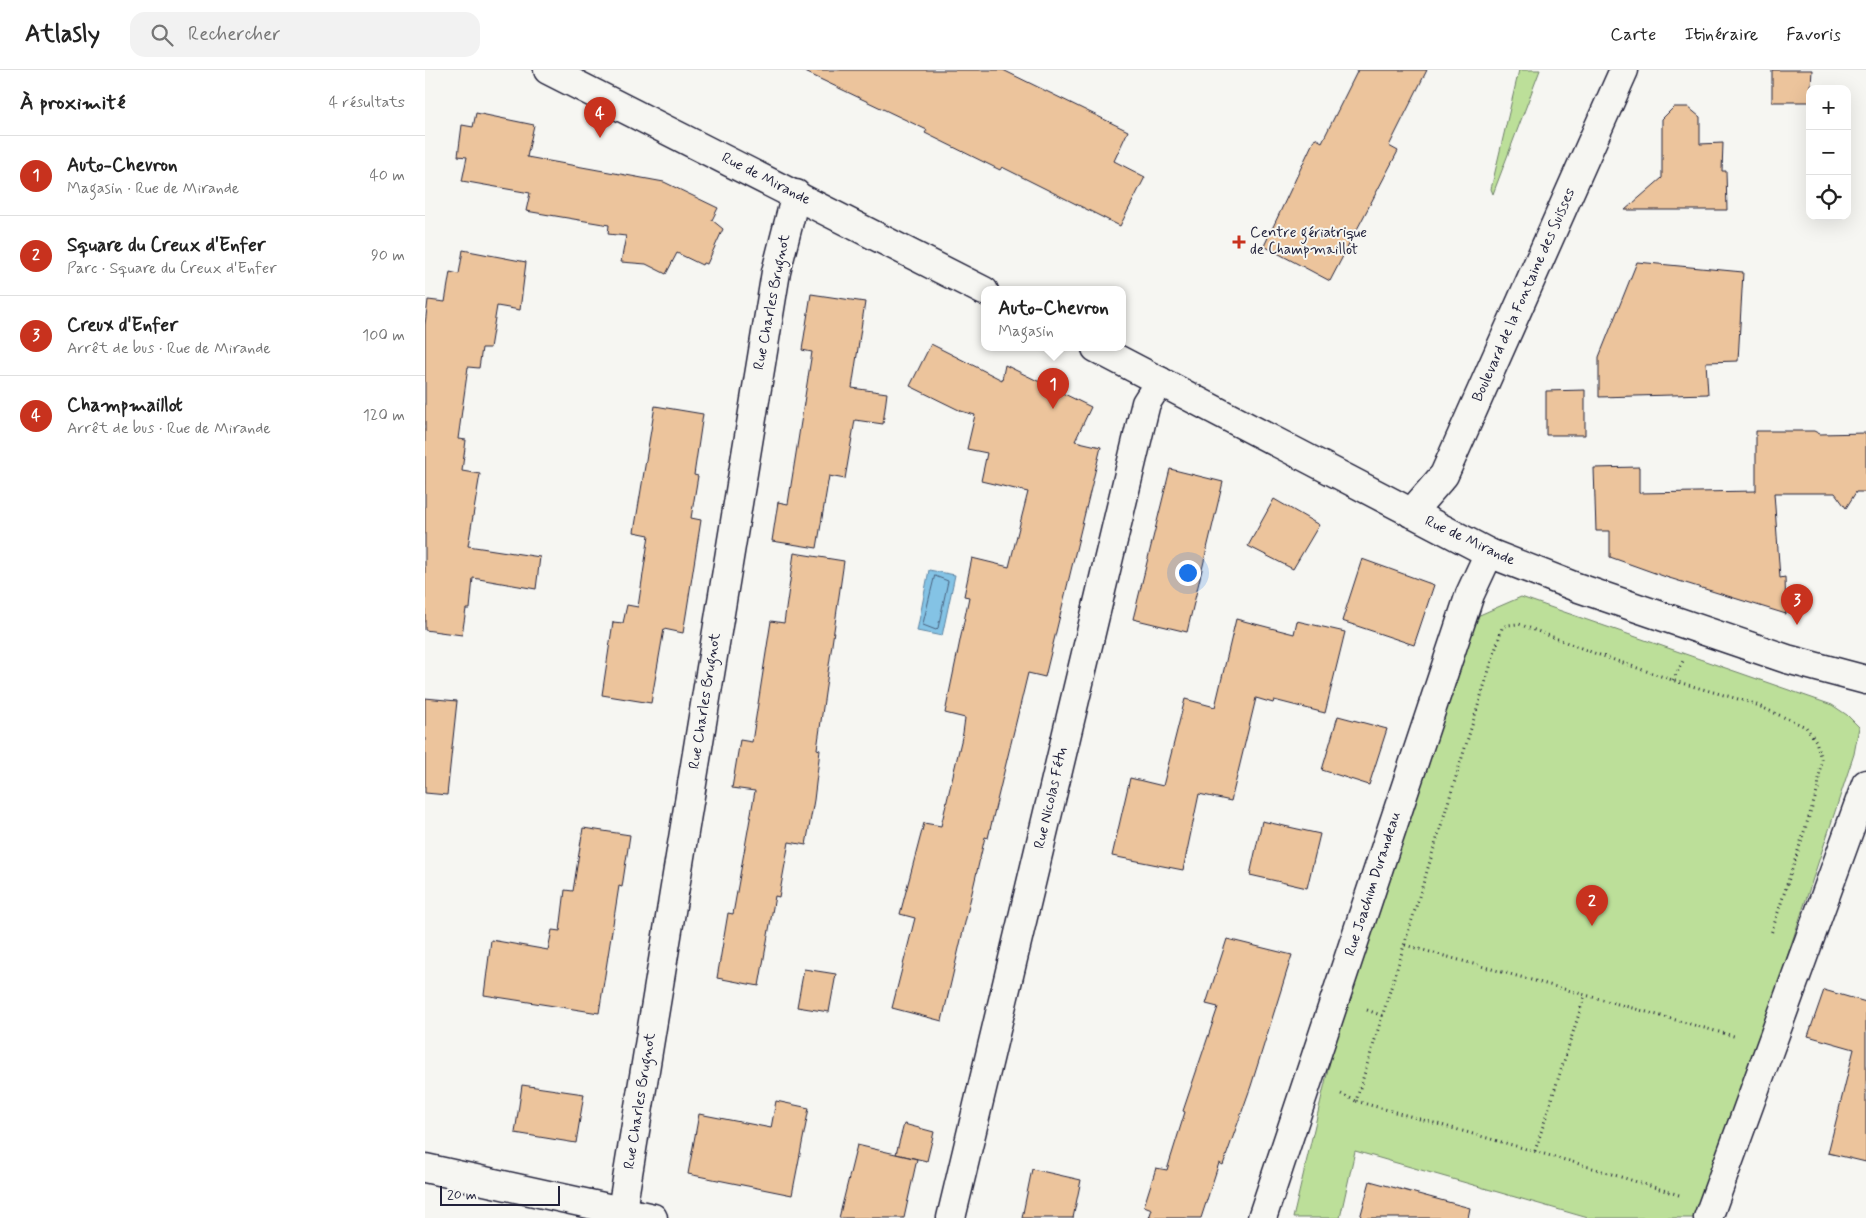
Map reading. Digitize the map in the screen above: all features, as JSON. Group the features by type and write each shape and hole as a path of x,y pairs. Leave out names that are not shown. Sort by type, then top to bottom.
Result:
{"street":[{"name":"Rue de Mirande","path":"548,70 981,288"},
{"name":"Boulevard de la Fontaine des Suisses","path":"1411,513 1444,475 1624,70"},
{"name":"Rue Charles Brugnot","path":"639,1215 775,272 796,194"},
{"name":"Rue de Mirande","path":"1102,351 1489,553 1575,587 1778,656 1866,680"},
{"name":"Rue Nicolas Fétu","path":"951,1218 1145,409 1160,380"},
{"name":"Rue Joachim Durandeau","path":"1262,1218 1470,594 1489,553"},
{"path":"1711,1212 1866,784"},
{"path":"425,1168 639,1215"}],"path":[{"path":"1711,1212 1535,1151 1356,1101 1502,628 1513,623 1678,682 1752,704 1806,728 1816,741 1821,759 1818,789 1771,936"},
{"path":"1405,945 1738,1038"},
{"path":"1535,1151 1585,995"},
{"path":"1735,1047 1741,1029"}],"green space":[{"path":"1519,70 1540,70 1493,194 1491,189"},
{"path":"1521,597 1832,705 1847,715 1859,727 1854,754 1701,1218 1588,1218 1355,1151 1340,1218 1293,1218 1341,1015 1475,617"}],"water":[{"path":"929,570 955,575 942,636 917,631"}],"building":[{"path":"801,70 1003,70 1128,131 1114,161 1145,177 1120,226 1002,167 1000,170 925,133 927,130"},
{"path":"1358,70 1427,70 1389,146 1398,151 1330,281 1264,246 1315,138 1322,142"},
{"path":"1772,70 1812,70 1811,85 1806,85 1806,102 1772,102"},
{"path":"1674,107 1688,107 1700,117 1700,144 1723,143 1722,171 1726,171 1727,210 1625,210 1662,178 1662,119"},
{"path":"476,113 534,125 527,157 664,182 718,208 712,220 723,229 707,264 703,263 702,265 677,253 666,274 646,264 621,262 626,236 608,234 609,225 526,211 530,193 462,181 467,157 458,156 462,125 473,127"},
{"path":"463,250 526,262 520,310 497,306 490,348 482,348 479,368 468,367 458,439 466,440 462,471 480,474 468,546 540,557 536,589 473,578 470,609 466,609 462,635 425,630 425,325 428,300 445,302 450,272 459,274"},
{"path":"1637,262 1743,272 1738,361 1706,362 1708,394 1599,397 1599,357"},
{"path":"811,294 865,302 852,388 887,393 883,424 855,420 845,479 829,476 817,548 772,541 778,502 788,504 812,352 802,350"},
{"path":"931,344 1002,380 1005,365 1091,407 1075,441 1101,447 1045,677 1028,673 988,838 985,837 942,1021 892,1008 915,918 900,914 924,823 941,826 963,733 965,718 945,713 969,597 964,596 972,558 1009,567 1028,492 981,481 987,453 967,449 975,415 961,411 910,386"},
{"path":"1585,390 1585,435 1546,435 1546,391"},
{"path":"655,406 703,414 694,475 698,476 691,518 701,520 683,633 664,629 651,703 602,695 613,622 623,623 627,605 638,607 649,535 634,532"},
{"path":"1756,431 1814,431 1820,434 1866,433 1866,492 1856,492 1846,508 1835,493 1774,493 1780,578 1785,577 1786,614 1666,577 1610,557 1610,531 1596,531 1594,468 1639,467 1639,493 1756,491"},
{"path":"1170,469 1223,482 1187,632 1133,619"},
{"path":"1274,499 1319,525 1293,569 1248,546"},
{"path":"794,553 844,561 817,749 820,750 814,800 806,845 789,842 779,897 775,896 759,986 717,978 728,913 733,914 755,791 732,788 740,740 752,742 771,621 784,623"},
{"path":"1362,559 1434,585 1414,645 1342,621"},
{"path":"1236,619 1294,634 1297,621 1345,632 1325,713 1274,700 1273,703 1256,698 1231,801 1199,794 1183,870 1112,856 1130,778 1163,786 1185,699 1215,707"},
{"path":"425,698 457,701 447,795 425,793"},
{"path":"1338,716 1387,729 1369,785 1322,770"},
{"path":"1262,821 1320,834 1307,888 1250,875"},
{"path":"583,828 630,835 622,887 619,886 599,1013 484,995 491,940 548,950 552,930 560,931 565,890 573,891"},
{"path":"1227,939 1292,955 1251,1086 1223,1165 1219,1163 1201,1218 1149,1218 1152,1209 1144,1206 1156,1168 1167,1170 1185,1112 1183,1111 1218,1007 1206,1004"},
{"path":"804,969 836,974 829,1012 797,1007"},
{"path":"1824,990 1866,1002 1866,1162 1828,1153 1854,1049 1808,1036"},
{"path":"522,1085 584,1094 576,1143 515,1133"},
{"path":"776,1101 809,1108 792,1195 688,1174 699,1114 771,1128"},
{"path":"904,1124 934,1132 927,1161 896,1154"},
{"path":"857,1145 917,1159 904,1218 839,1218"},
{"path":"1032,1169 1081,1180 1073,1218 1022,1218"},
{"path":"1370,1181 1470,1208 1468,1218 1360,1218"}],"place":[{"name":"Champmaillot","path":"600,138"},
{"name":"Centre gériatrique de Champmaillot","path":"1239,242"},
{"name":"Auto-Chevron","path":"1053,409"},
{"name":"Creux d'Enfer","path":"1797,625"},
{"name":"Square du Creux d'Enfer","path":"1592,926"}]}
